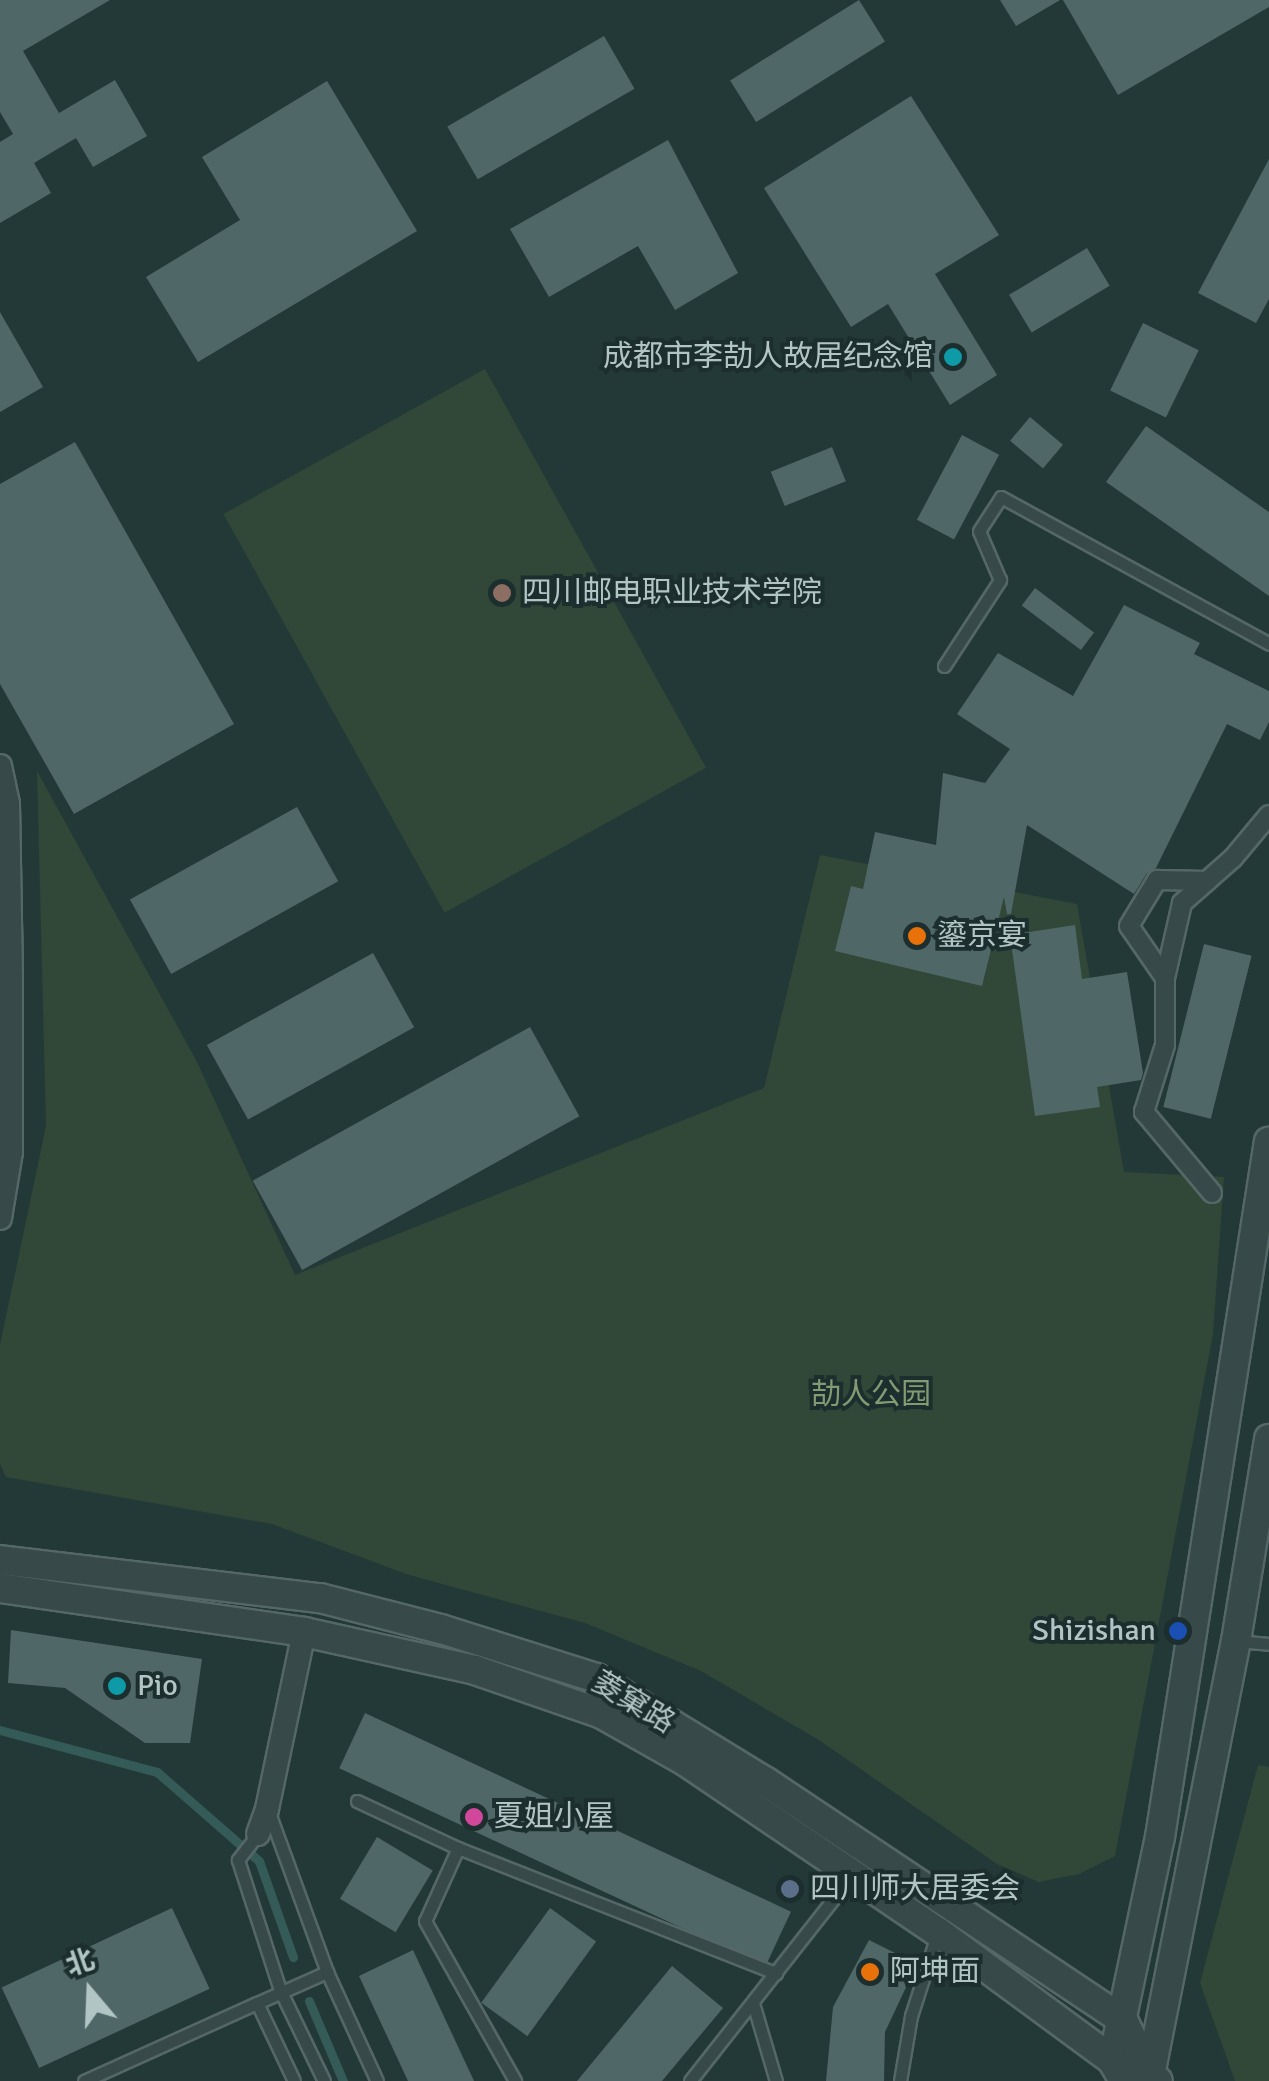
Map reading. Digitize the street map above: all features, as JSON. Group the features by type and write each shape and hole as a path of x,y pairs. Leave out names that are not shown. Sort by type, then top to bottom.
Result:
{"street":[{"path":"0,766 8,804 11,978 11,1152 0,1218"},
{"path":"1212,1193 1144,1112 1166,1045 1165,978 1182,903 1269,816"},
{"path":"1165,978 1130,926 1157,880 1207,881"},
{"path":"1133,2077 1123,2020 1160,1836 1269,1141"},
{"path":"1133,2077 1236,1640 1269,1439"},
{"name":"菱窠路","path":"0,1560 320,1598 441,1629 596,1678 766,1782 1123,2020"},
{"name":"菱窠路","path":"0,1588 304,1632 475,1670 602,1714 685,1761 938,1932 1133,2077"},
{"path":"258,1834 268,1809 304,1632"},
{"path":"1123,2020 1133,2077"}],"lane":[{"path":"944,666 1000,580 978,531 1000,498 1269,644"},
{"path":"1236,1640 1269,1644"},
{"path":"357,1801 458,1848 776,1973"},
{"path":"268,1809 327,1972 377,2081"},
{"path":"258,1834 238,1860 280,1990 324,2081"},
{"path":"458,1848 425,1921 515,2081"},
{"path":"690,2081 852,1875"},
{"path":"900,2081 912,2016 938,1932"},
{"path":"84,2081 327,1972"},
{"path":"258,2002 294,2081"},
{"path":"754,2003 776,2081"}],"green space":[{"path":"485,369 706,768 445,913 223,514"},
{"name":"劼人公园","path":"37,771 197,1062 295,1275 764,1088 820,855 1077,904 1124,1172 1224,1177 1213,1334 1115,1856 1079,1874 1039,1882 997,1864 819,1740 701,1671 585,1623 406,1574 272,1524 6,1477 0,1464 0,1345 46,1126"},
{"path":"1258,1765 1269,1767 1269,2081 1235,2081 1200,1983"}],"building":[{"path":"0,0 110,0 23,51 59,113 115,80 147,136 93,167 76,138 34,163 51,193 0,223 0,142 13,134 0,112"},
{"path":"859,0 885,42 756,122 730,81"},
{"path":"1000,0 1060,0 1016,26"},
{"path":"1063,0 1269,0 1269,7 1118,95"},
{"path":"604,36 634,89 478,179 447,126"},
{"path":"327,81 417,231 198,362 146,277 240,220 202,157"},
{"path":"911,96 999,235 935,274 997,375 950,405 888,304 851,327 764,188"},
{"path":"668,140 738,273 675,310 638,246 549,297 510,229"},
{"path":"1269,159 1269,299 1256,323 1198,293"},
{"path":"1087,248 1110,286 1032,333 1009,295"},
{"path":"0,312 43,387 0,412"},
{"path":"1143,323 1199,350 1166,418 1110,390"},
{"path":"1030,417 1063,445 1043,468 1010,441"},
{"path":"1146,426 1269,512 1269,596 1106,482"},
{"name":"成都市李劼人故居纪念馆","path":"962,435 999,455 954,539 917,520"},
{"path":"75,442 234,724 74,814 0,684 0,484"},
{"name":"成都市李劼人故居纪念馆","path":"832,447 846,481 785,506 771,472"},
{"path":"1035,588 1094,633 1081,650 1022,606"},
{"path":"1124,605 1200,643 1194,654 1269,691 1269,722 1260,740 1227,724 1156,868 1147,873 1134,894 1027,825 1011,914 1007,914 1004,897 982,986 835,951 851,886 863,889 875,832 936,845 943,773 985,783 1010,749 957,714 998,653 1073,696"},
{"path":"297,807 338,881 171,974 130,900"},
{"path":"1075,925 1082,979 1127,972 1143,1073 1141,1080 1097,1087 1100,1107 1035,1116 1010,935"},
{"path":"1204,944 1252,956 1211,1119 1163,1107"},
{"path":"373,953 414,1027 248,1119 207,1045"},
{"path":"530,1027 579,1116 302,1270 253,1181"},
{"name":"Pio","path":"11,1630 202,1659 190,1743 145,1743 65,1688 8,1683"},
{"path":"365,1713 791,1912 765,1967 339,1768"},
{"path":"377,1837 433,1870 396,1932 340,1899"},
{"path":"172,1908 210,1989 39,2068 2,1987"},
{"path":"550,1908 596,1942 527,2036 481,2003"},
{"path":"869,1940 917,1964 885,2032 884,2081 826,2081 833,2007"},
{"path":"413,1950 474,2081 408,2081 359,1976"},
{"path":"672,1966 723,2008 662,2081 577,2081"}],"waterway":[{"path":"0,1730 157,1772 259,1861 293,1957"},
{"path":"309,2001 343,2081"}],"place":[{"name":"成都市李劼人故居纪念馆","path":"953,357"},
{"name":"四川邮电职业技术学院","path":"502,593"},
{"name":"鎏京宴","path":"917,936"},
{"name":"Shizishan","path":"1178,1631"},
{"name":"Pio","path":"117,1686"},
{"name":"夏姐小屋","path":"474,1817"},
{"name":"四川师大居委会","path":"790,1889"},
{"name":"阿坤面","path":"870,1972"}]}
